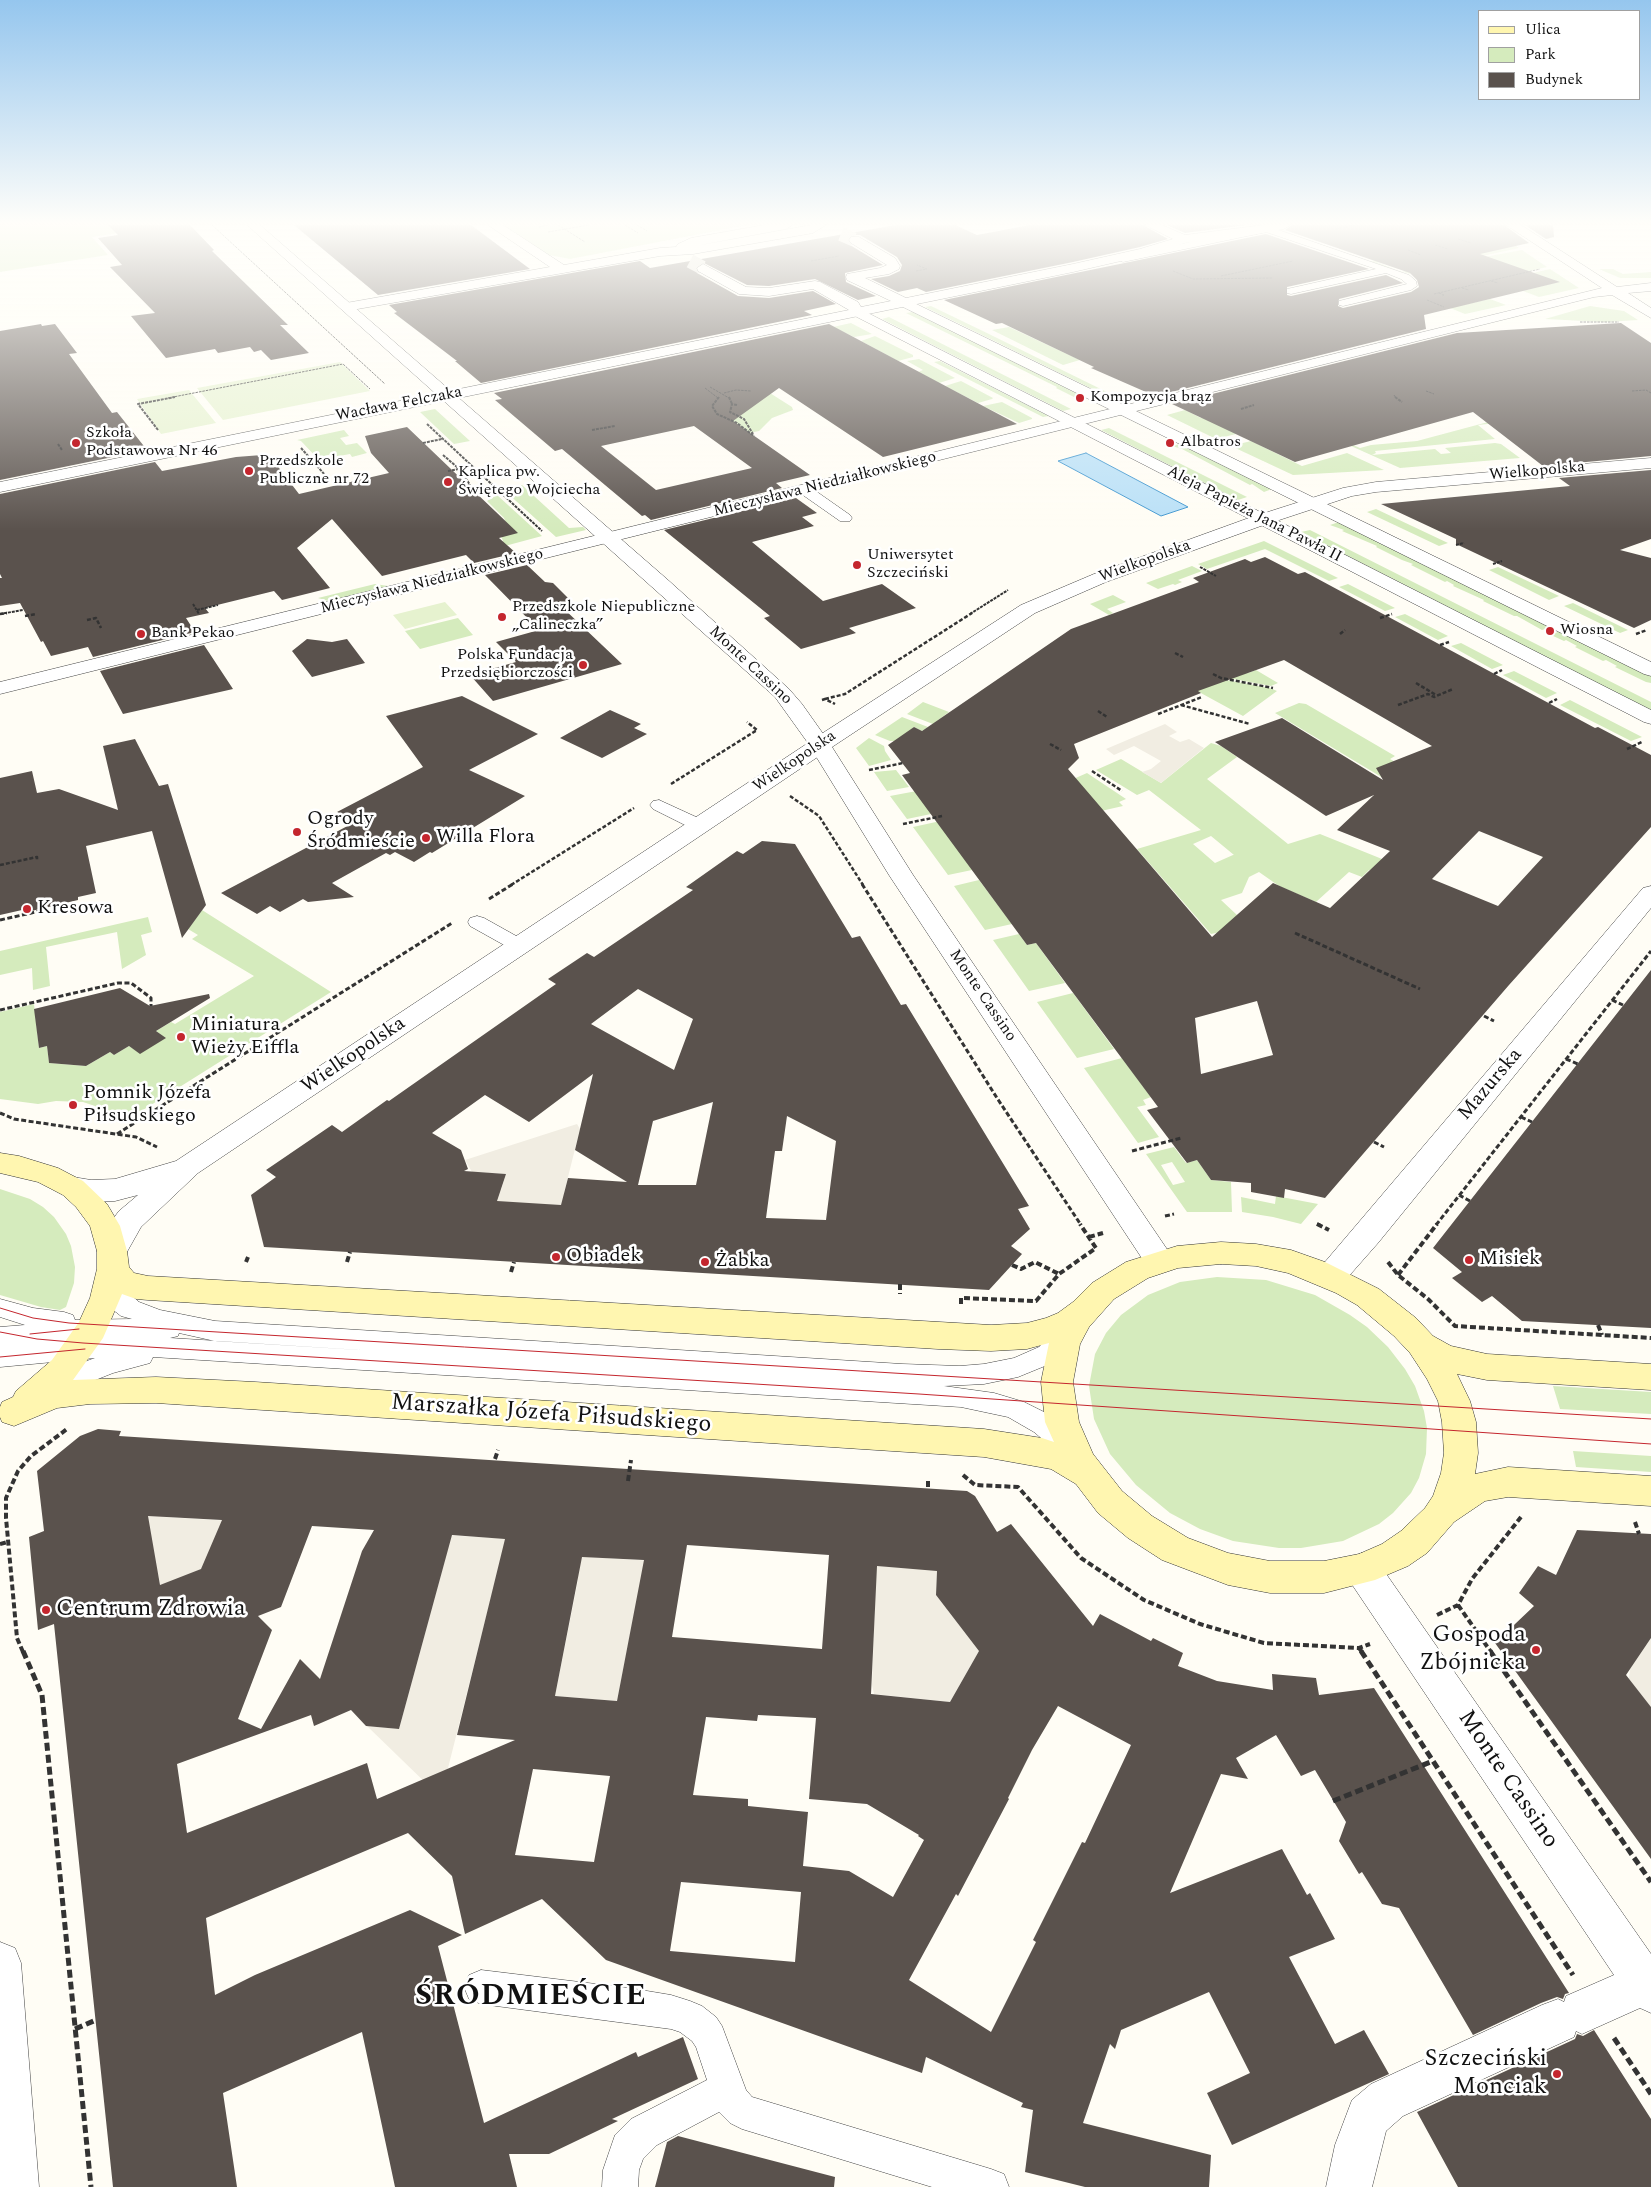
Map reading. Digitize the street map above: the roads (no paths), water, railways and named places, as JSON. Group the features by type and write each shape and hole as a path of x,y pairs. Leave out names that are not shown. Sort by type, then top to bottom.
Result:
{"main road":[{"path":"0,1158 48,1174 73,1188 86,1199 97,1212 105,1226 115,1271 123,1281 136,1287 991,1338 1026,1336 1054,1329 1069,1322 1075,1323"},
{"path":"0,1163 29,1168"},
{"path":"1443,1511 1458,1473 1461,1453 1457,1412 1450,1391 1434,1362 1421,1344 1405,1327 1378,1304 1358,1291 1330,1277 1291,1262 1256,1255 1210,1253 1188,1255 1160,1261 1119,1279 1095,1297 1075,1323 1059,1362 1057,1391 1062,1422 1080,1463 1110,1502 1146,1531 1175,1549 1214,1565 1255,1575 1297,1579 1324,1577 1362,1569 1395,1555 1414,1542 1455,1501 1478,1488 1508,1482 1647,1506"},
{"path":"15,1410 63,1369 87,1336 106,1298 112,1263"},
{"path":"1421,1344 1448,1360 1486,1367 1651,1377"},
{"name":"Marszałka Józefa Piłsudskiego","path":"15,1410 57,1395 90,1391 156,1390 239,1394 984,1442 1042,1452 1063,1460 1080,1463"}],"street":[{"name":"Monte Cassino","path":"369,327 782,693 795,708 901,875 1160,1261"},
{"name":"Wacława Felczaka","path":"0,486 783,327"},
{"name":"Aleja Papieża Jana Pawła II","path":"887,327 1651,718"},
{"name":"Aleja Papieża Jana Pawła II","path":"955,327 1651,670"},
{"name":"Mieczysława Niedziałkowskiego","path":"0,688 1457,327"},
{"name":"Wielkopolska","path":"112,1263 121,1231 130,1218 188,1166 987,634 1028,609 1092,582 1263,519 1348,492 1376,487 1651,463"},
{"name":"Mazurska","path":"1330,1277 1367,1236 1651,893"},
{"name":"Wielkopolska","path":"73,1188 91,1191 115,1190 146,1182 188,1166"},
{"name":"Monte Cassino","path":"1362,1569 1648,1987"},
{"path":"0,1963 16,2187"},
{"path":"1348,2187 1358,2145 1368,2116 1387,2100 1578,2013 1648,1987"}],"lane":[{"path":"805,490 845,518"},
{"path":"658,805 701,826"},
{"path":"467,920 520,946"},
{"path":"112,1263 114,1293 130,1309 158,1319 239,1334 960,1376 984,1374 1018,1367 1048,1354 1075,1323"},
{"path":"0,1308 55,1321 87,1336"},
{"path":"15,1410 74,1376 111,1363 166,1351 180,1343 239,1334"},
{"path":"5,1335 37,1339 87,1336 973,1399 1006,1406 1034,1418 1058,1434 1080,1463"},
{"path":"0,1357 87,1336"},
{"path":"481,1987 629,2005 670,2012 690,2018 704,2029 710,2038 732,2101 742,2111 991,2187"},
{"path":"620,2187 621,2170 628,2148 644,2132 728,2088"}],"water":[{"path":"1086,453 1188,507 1161,516 1058,461"}],"tram line":[{"path":"0,1308 33,1318 69,1323 1651,1419"},
{"path":"30,1334 79,1329"},
{"path":"0,1332 37,1339 83,1343 919,1394 1651,1444"},
{"path":"0,1357 85,1349"}],"place":[{"name":"Kompozycja brąz","path":"1080,398"},
{"name":"Szkoła Podstawowa Nr 46","path":"76,443"},
{"name":"Albatros","path":"1170,443"},
{"name":"Przedszkole Publiczne nr 72","path":"249,471"},
{"name":"Kaplica pw. Świętego Wojciecha","path":"448,482"},
{"name":"Uniwersytet Szczeciński","path":"857,565"},
{"name":"Przedszkole Niepubliczne „Calineczka”","path":"502,617"},
{"name":"Wiosna","path":"1550,631"},
{"name":"Bank Pekao","path":"141,634"},
{"name":"Polska Fundacja Przedsiębiorczości","path":"583,665"},
{"name":"Ogrody Śródmieście","path":"297,832"},
{"name":"Willa Flora","path":"426,838"},
{"name":"Kresowa","path":"27,909"},
{"name":"Miniatura Wieży Eiffla","path":"181,1037"},
{"name":"Pomnik Józefa Piłsudskiego","path":"73,1105"},
{"name":"Obiadek","path":"556,1257"},
{"name":"Misiek","path":"1469,1260"},
{"name":"Żabka","path":"705,1262"},
{"name":"Centrum Zdrowia","path":"46,1610"},
{"name":"Gospoda Zbójnicka","path":"1536,1650"},
{"name":"Szczeciński Monciak","path":"1557,2074"}],"district":[{"name":"ŚRÓDMIEŚCIE","path":"531,1998"}]}
